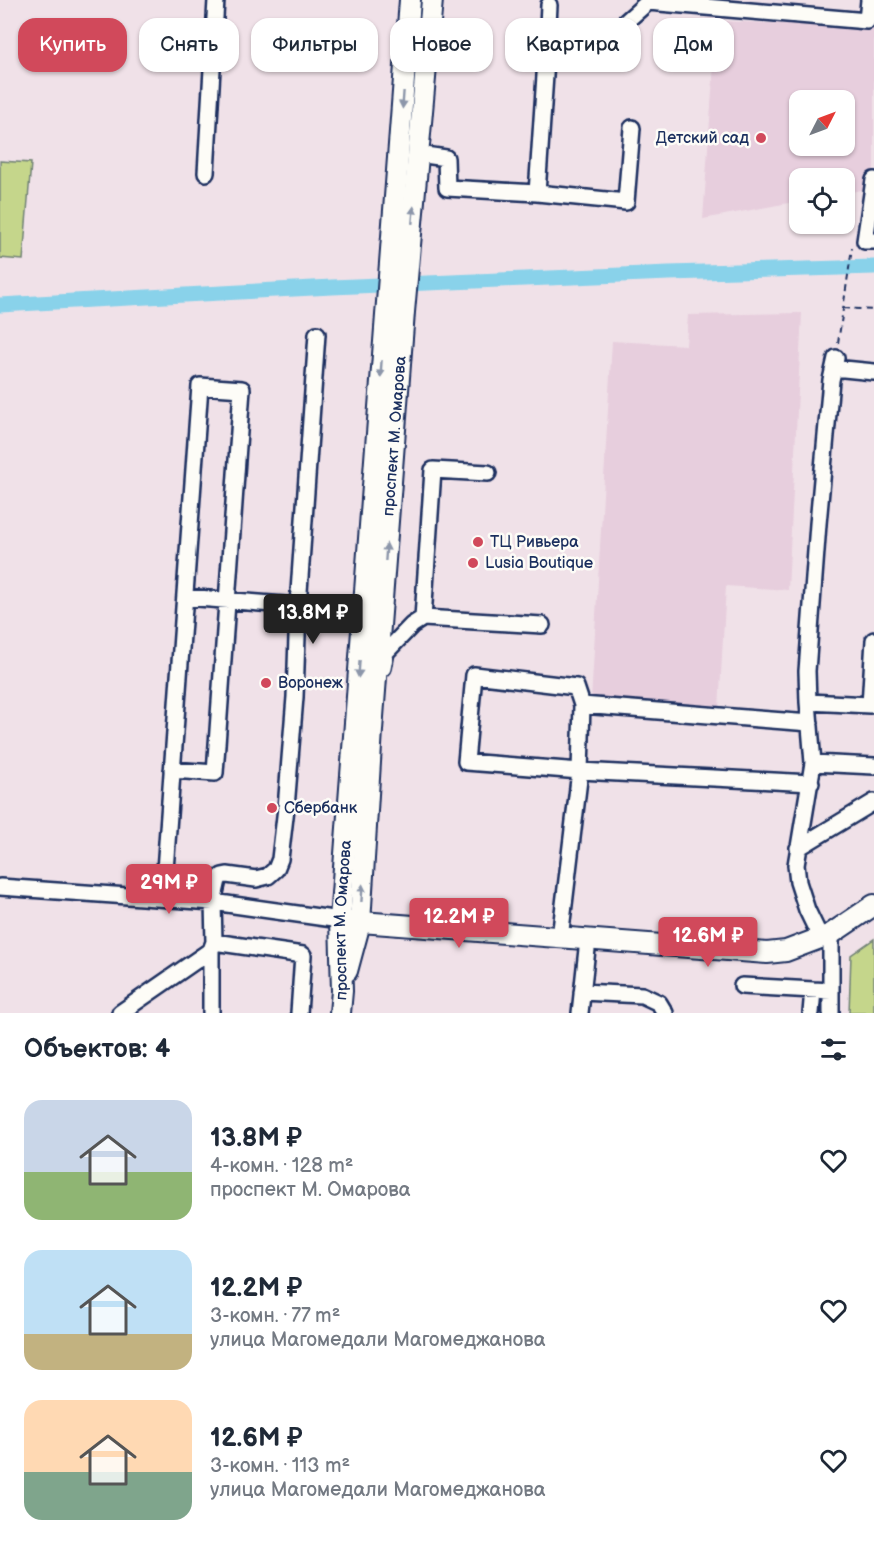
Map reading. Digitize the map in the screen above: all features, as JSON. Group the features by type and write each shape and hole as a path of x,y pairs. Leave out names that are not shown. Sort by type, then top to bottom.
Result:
{"main road":[{"name":"проспект М. Омарова","path":"399,273 410,0"},
{"name":"проспект М. Омарова","path":"342,991 340,920 395,312 418,154 432,0"},
{"name":"проспект М. Омарова","path":"342,991 360,923 395,312"},
{"path":"340,920 767,953 786,951 826,937 874,904"},
{"path":"340,1013 342,991"}],"street":[{"path":"206,173 216,0"},
{"path":"630,18 648,2 870,21 869,0"},
{"path":"548,18 549,5"},
{"path":"537,193 545,72"},
{"path":"418,154 446,158 447,188 537,193 626,202 632,128"},
{"path":"874,180 865,241 874,241"},
{"path":"211,1013 213,902 218,879 227,875 256,879 268,876 276,869 280,860 295,698 297,606 317,334"},
{"path":"831,1013 826,937 807,910 798,882 796,865 813,763 807,671 831,380 835,363 874,372"},
{"path":"163,898 172,770 200,386 242,389 215,773 172,770"},
{"path":"423,618 434,470 488,473"},
{"path":"185,597 297,606"},
{"path":"372,730 386,652 412,625 423,618 542,625"},
{"path":"808,702 872,705 874,640"},
{"path":"560,938 580,771 582,705 576,687 474,675 466,762 580,771 811,783"},
{"path":"582,705 810,723"},
{"path":"813,763 874,766"},
{"path":"798,848 874,802"},
{"path":"0,887 213,902 340,920"},
{"path":"580,1013 588,940"},
{"path":"120,1013 213,946 303,955 299,1013"},
{"path":"742,986 831,991"},
{"path":"811,1013 813,990"},
{"path":"582,992 642,995 659,1003 665,1013"}],"path":[{"path":"835,363 849,275 850,253"},
{"path":"843,308 874,310"}],"shaded area":[{"path":"734,22 874,27 874,188 855,191 855,168 789,168 789,203 703,219 713,72 734,72"},
{"path":"802,313 788,590 726,586 719,709 591,701 612,341 686,345 688,315"}],"green space":[{"path":"0,161 31,163 23,260 0,258"},
{"path":"874,939 874,1013 849,1013 851,955"}],"waterway":[{"path":"0,305 332,287 874,267"}],"place":[{"name":"Детский сад","path":"761,138"},
{"name":"ТЦ Ривьера","path":"478,542"},
{"name":"Lusia Boutique","path":"473,563"},
{"name":"Воронеж","path":"266,683"},
{"name":"Сбербанк","path":"272,808"}]}
